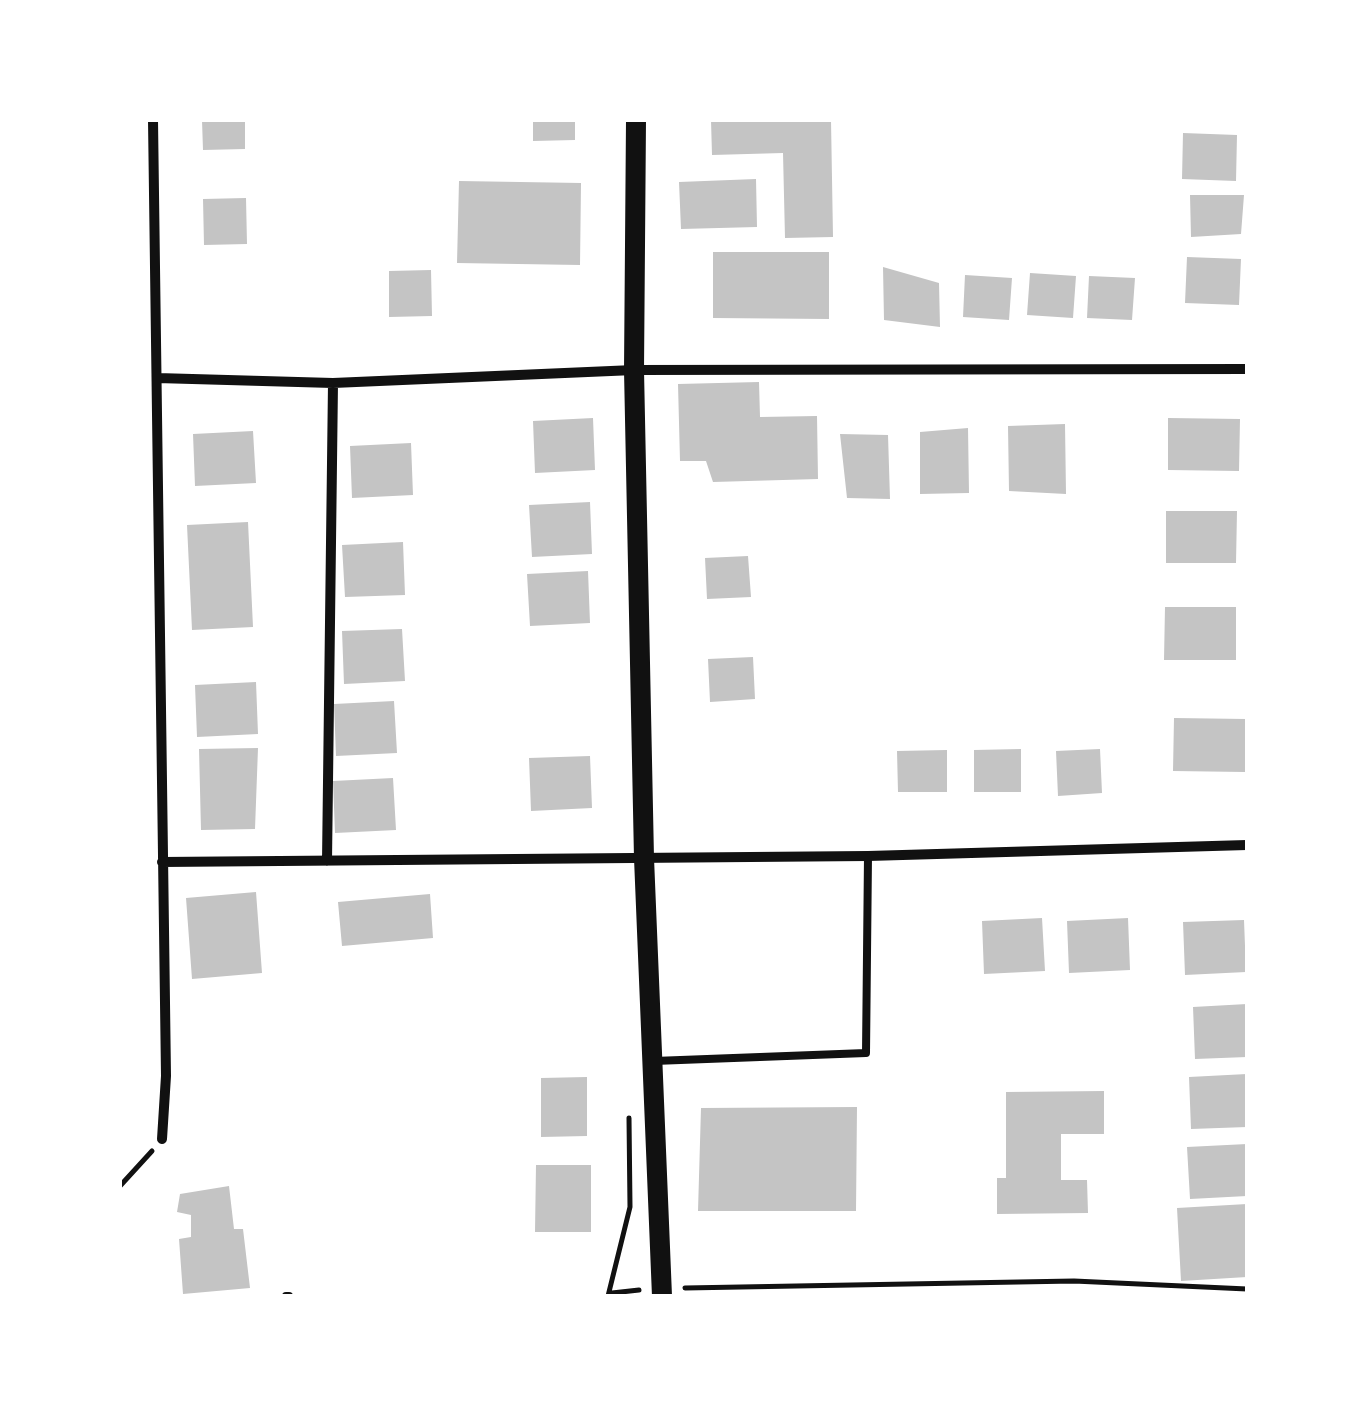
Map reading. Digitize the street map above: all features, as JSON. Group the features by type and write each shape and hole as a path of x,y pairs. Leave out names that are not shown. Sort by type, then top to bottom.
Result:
{"main road":[{"path":"636,120 634,370 644,858 661,1292"}],"street":[{"path":"153,120 166,1076 162,1140"},
{"path":"157,378 333,384 634,370 1247,368"},
{"path":"327,861 333,384"},
{"path":"162,862 868,856 1247,845"}],"lane":[{"path":"650,1062 866,1053 868,856"}],"path":[{"path":"629,1110 630,1207 610,1294 1074,1281 1247,1289"},
{"path":"120,1186 162,1140"}],"building":[{"path":"202,120 245,120 245,149 203,150"},
{"path":"533,120 575,120 575,140 533,141"},
{"path":"711,120 831,120 833,237 785,238 783,153 712,155"},
{"path":"1183,133 1237,135 1236,181 1182,179"},
{"path":"756,179 757,227 681,229 679,182"},
{"path":"459,181 581,183 580,265 457,263"},
{"path":"1190,195 1244,195 1241,234 1191,237"},
{"path":"246,198 247,244 204,245 203,199"},
{"path":"713,252 829,252 829,319 713,318"},
{"path":"1187,257 1241,259 1239,305 1185,303"},
{"path":"883,267 939,283 940,327 884,320"},
{"path":"431,270 432,316 389,317 389,271"},
{"path":"1030,273 1076,276 1073,318 1027,315"},
{"path":"965,275 1012,278 1009,320 963,317"},
{"path":"1089,276 1135,278 1132,320 1087,318"},
{"path":"759,382 760,417 817,416 818,479 713,482 706,461 680,461 678,384"},
{"path":"593,418 595,470 535,473 533,421"},
{"path":"1168,418 1240,419 1239,471 1168,470"},
{"path":"1065,424 1066,494 1009,491 1008,426"},
{"path":"968,428 969,493 920,494 920,432"},
{"path":"253,431 256,483 195,486 193,434"},
{"path":"840,434 888,435 890,499 847,498"},
{"path":"411,443 413,495 352,498 350,446"},
{"path":"590,502 592,554 532,557 529,505"},
{"path":"1166,511 1237,511 1236,563 1166,563"},
{"path":"248,522 253,627 192,630 187,525"},
{"path":"403,542 405,595 345,597 342,545"},
{"path":"748,556 751,597 707,599 705,558"},
{"path":"588,571 590,623 530,626 527,574"},
{"path":"1165,607 1236,607 1236,660 1164,660"},
{"path":"402,629 405,681 344,684 342,631"},
{"path":"753,657 755,699 710,702 708,659"},
{"path":"256,682 258,734 197,737 195,685"},
{"path":"394,701 397,753 336,756 334,704"},
{"path":"1174,718 1246,719 1245,772 1173,771"},
{"path":"258,748 255,829 201,830 199,749"},
{"path":"1021,749 1021,792 974,792 974,750"},
{"path":"1100,749 1102,793 1058,796 1056,751"},
{"path":"947,750 947,792 898,792 897,751"},
{"path":"590,756 592,808 531,811 529,758"},
{"path":"393,778 396,830 335,833 333,781"},
{"path":"256,892 262,973 192,979 186,898"},
{"path":"430,894 433,938 342,946 338,902"},
{"path":"1042,918 1045,971 984,974 982,921"},
{"path":"1128,918 1130,970 1069,973 1067,921"},
{"path":"1244,920 1246,972 1185,975 1183,922"},
{"path":"1247,1004 1247,1057 1195,1059 1193,1007"},
{"path":"1247,1074 1247,1127 1191,1129 1189,1077"},
{"path":"587,1077 587,1136 541,1137 541,1078"},
{"path":"1104,1091 1104,1134 1061,1134 1061,1180 1087,1180 1088,1213 997,1214 997,1178 1006,1178 1006,1092"},
{"path":"857,1107 856,1211 698,1211 701,1108"},
{"path":"1247,1144 1247,1196 1190,1199 1187,1147"},
{"path":"536,1165 591,1165 591,1232 535,1232"},
{"path":"229,1186 234,1229 243,1229 250,1288 183,1294 179,1239 191,1237 191,1215 177,1212 180,1194"},
{"path":"1247,1204 1247,1277 1181,1281 1177,1208"}]}
